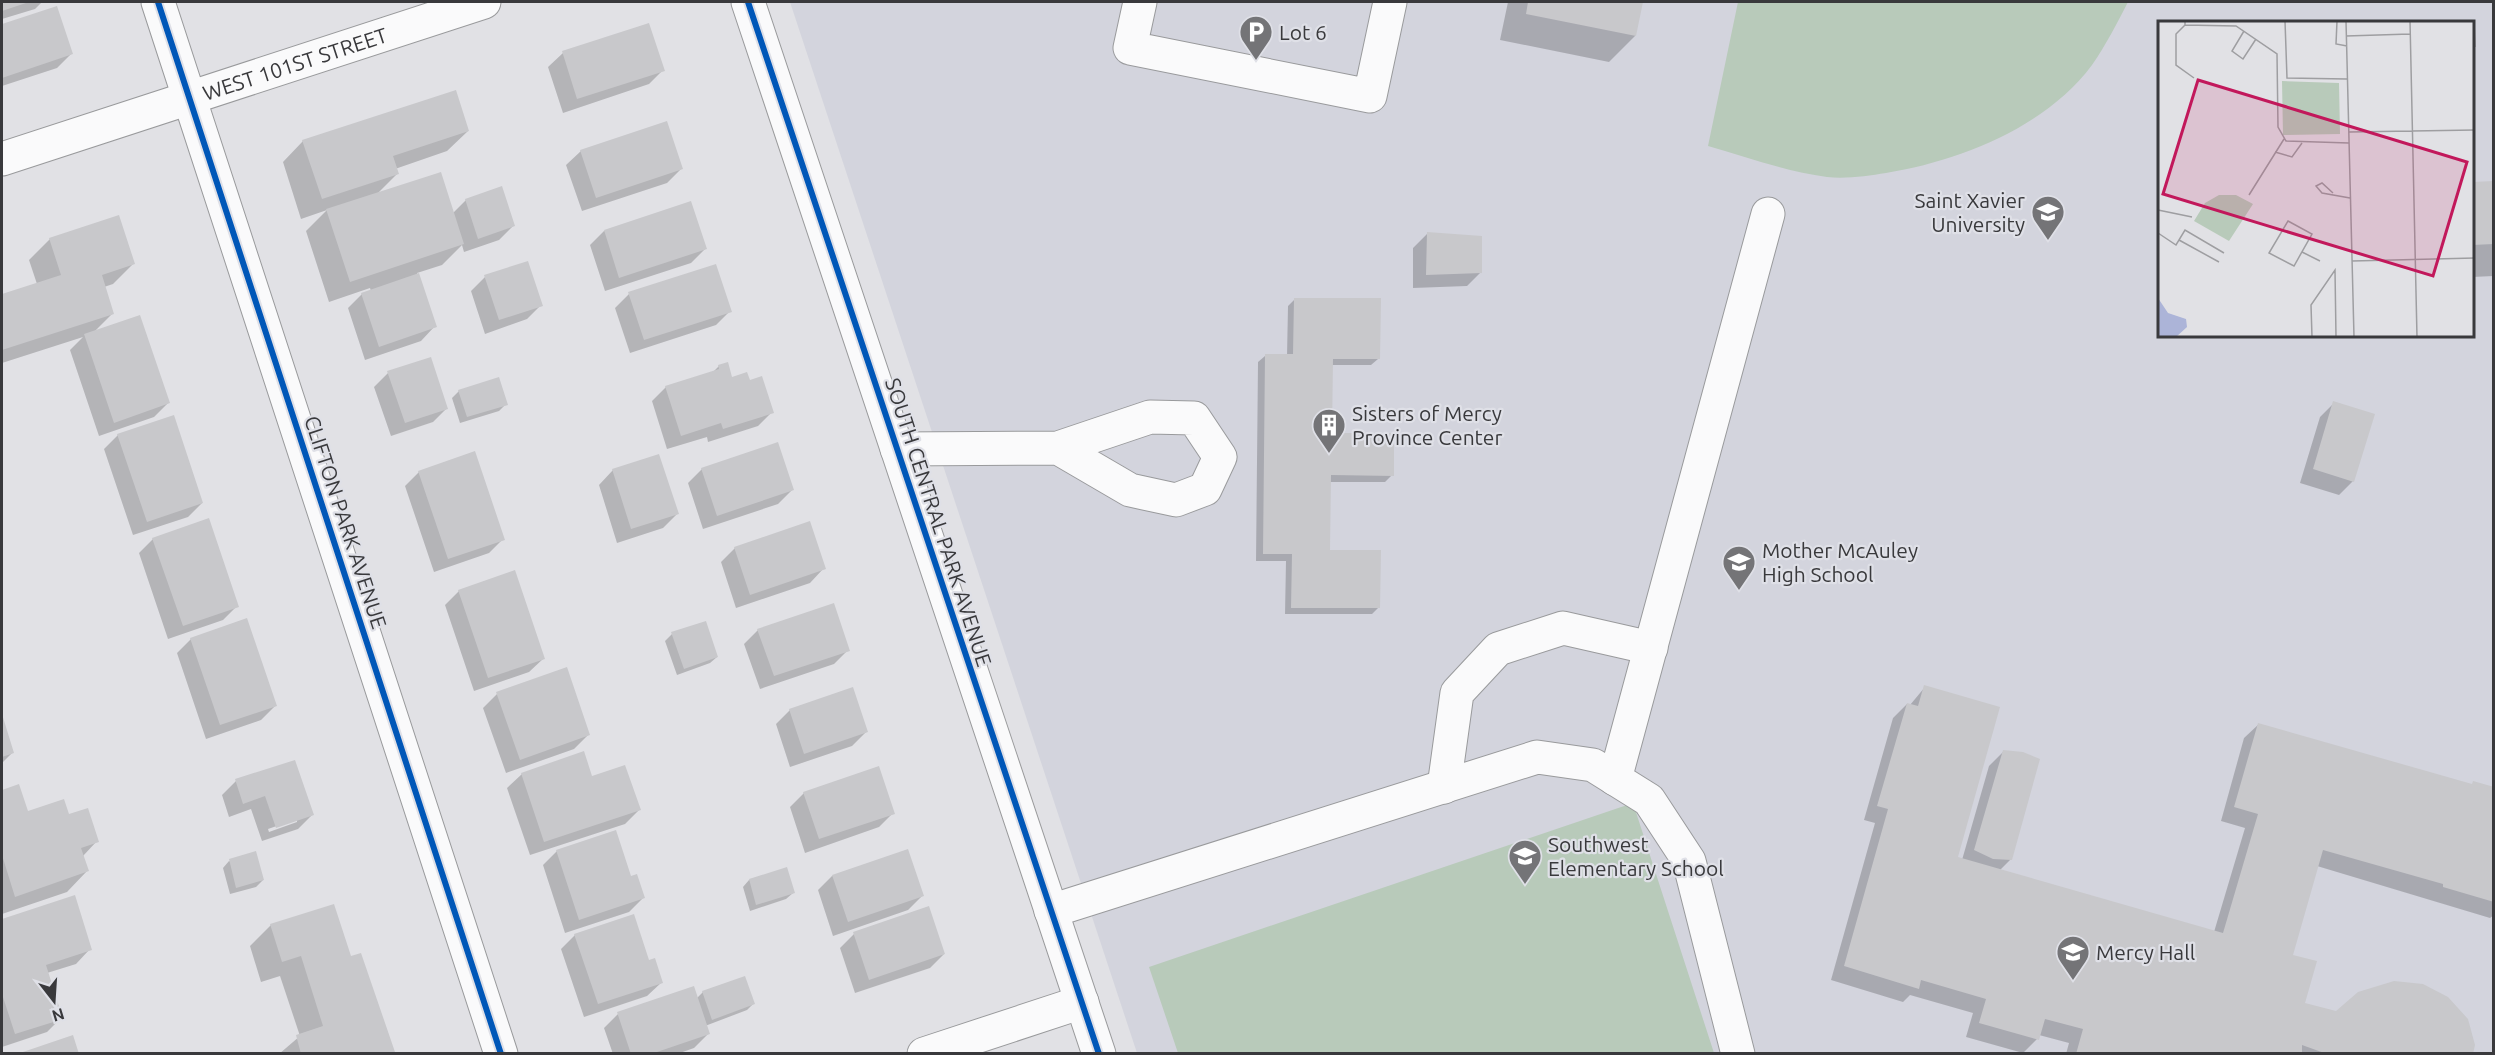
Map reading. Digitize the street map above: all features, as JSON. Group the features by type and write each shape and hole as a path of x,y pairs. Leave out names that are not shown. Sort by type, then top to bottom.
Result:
{"street":[{"name":"CLIFTON PARK AVENUE","path":"158,2 501,1053"},
{"name":"WEST 101ST STREET","path":"2,159 484,2"},
{"name":"SOUTH CENTRAL PARK AVENUE","path":"748,2 1099,1053"},
{"path":"1140,2 1130,48 1370,96 1390,2"},
{"path":"1615,779 1768,214"},
{"path":"897,449 1058,448"},
{"path":"1444,787 1457,693 1498,649 1563,627 1651,648"},
{"path":"1051,911 1537,757 1593,765 1649,800 1689,861 1738,1053"},
{"path":"924,1053 1082,1002"}],"shaded area":[{"name":"Mother McAuley High School","path":"790,2 2493,2 2493,1053 1137,1053"}],"green space":[{"path":"1738,2 2128,2 2092,65 2073,87 2026,123 2000,138 1943,160 1886,173 1842,178 1797,172 1708,146"},
{"name":"Southwest Elementary School","path":"1633,803 1714,1053 1178,1053 1149,967"}],"building":[{"path":"2,2 29,2 2,11"},
{"path":"1528,2 1643,2 1636,36 1526,14"},
{"path":"57,6 73,54 2,78 2,24"},
{"path":"649,23 665,71 577,99 562,51"},
{"path":"456,90 469,131 393,156 399,174 322,199 302,140"},
{"path":"667,121 683,169 596,198 580,150"},
{"path":"441,172 464,244 350,282 326,209"},
{"path":"2494,181 2494,244 2474,245 2474,182"},
{"path":"502,186 515,226 478,239 465,199"},
{"path":"691,201 707,249 619,278 604,230"},
{"path":"119,215 135,264 102,275 114,314 2,350 2,294 61,275 49,238"},
{"path":"1427,232 1482,236 1482,273 1426,275"},
{"path":"528,261 543,306 499,320 484,275"},
{"path":"716,264 732,312 644,340 628,292"},
{"path":"419,273 437,327 379,347 361,293"},
{"name":"Sisters of Mercy Province Center","path":"1294,298 1381,298 1380,359 1333,359 1332,433 1394,433 1394,476 1331,475 1330,550 1381,550 1380,608 1291,608 1292,554 1263,554 1265,354 1293,354"},
{"path":"140,315 170,403 114,423 84,334"},
{"path":"431,357 448,409 405,423 387,371"},
{"path":"728,362 732,377 747,372 750,380 762,376 774,413 723,429 721,423 681,436 665,386 719,369 718,365"},
{"path":"499,377 508,405 467,417 458,390"},
{"path":"2333,401 2375,414 2354,482 2313,469"},
{"path":"174,415 203,503 147,522 117,434"},
{"path":"778,442 794,490 717,516 701,468"},
{"path":"475,451 505,540 448,559 418,471"},
{"path":"659,454 679,514 631,529 612,469"},
{"path":"209,518 239,607 183,626 152,538"},
{"path":"810,521 826,569 750,595 734,547"},
{"path":"515,570 545,659 488,678 458,590"},
{"path":"834,603 850,651 774,676 757,629"},
{"path":"247,618 277,706 220,725 190,638"},
{"path":"706,621 718,657 684,669 671,632"},
{"path":"567,667 590,735 520,760 496,692"},
{"path":"1924,685 2000,707 1958,857 2223,933 2258,814 2234,807 2258,723 2472,784 2473,781 2494,787 2494,902 2443,887 2443,884 2323,850 2293,955 2317,961 2305,1003 2336,1011 2358,992 2394,981 2423,984 2448,997 2468,1019 2475,1045 2473,1054 2327,1054 2302,1045 2302,1054 2076,1054 2083,1029 2045,1019 2039,1040 1979,1023 1986,999 1921,980 1919,989 1844,966 1888,809 1877,806 1907,703 1918,706"},
{"path":"853,687 868,732 804,754 789,709"},
{"path":"2,714 14,753 2,757"},
{"path":"2003,750 2023,752 2040,759 2012,860 1993,859 1974,850"},
{"path":"584,751 592,776 625,765 641,810 544,842 521,773"},
{"path":"295,760 314,815 276,828 265,796 243,804 235,779"},
{"path":"879,766 895,814 819,839 803,792"},
{"path":"19,784 28,811 64,799 69,814 88,808 99,842 81,848 89,871 15,897 2,855 2,790"},
{"path":"616,830 631,876 637,874 645,898 579,920 556,850"},
{"path":"908,849 924,896 848,922 832,875"},
{"path":"256,851 264,880 236,888 229,859"},
{"path":"787,867 795,893 756,905 749,879"},
{"path":"75,895 92,950 46,965 63,1019 15,1034 2,994 2,919"},
{"path":"334,904 351,956 361,953 395,1052 301,1054 296,1035 323,1026 301,956 282,962 270,924"},
{"path":"929,906 945,954 869,980 853,932"},
{"path":"634,914 649,960 655,958 663,983 598,1004 574,934"},
{"path":"745,976 755,1004 712,1020 702,991"},
{"path":"694,986 710,1034 651,1054 631,1054 617,1012"},
{"path":"73,1035 79,1054 20,1054 20,1053"}],"cycle path":[{"path":"158,2 501,1054"},
{"path":"748,2 1099,1054"}],"place":[{"name":"Lot 6","path":"1256,61"},
{"name":"Saint Xavier University","path":"2048,241"},
{"name":"Sisters of Mercy Province Center","path":"1329,454"},
{"name":"Mother McAuley High School","path":"1739,591"},
{"name":"Southwest Elementary School","path":"1525,885"},
{"name":"Mercy Hall","path":"2073,981"}]}
